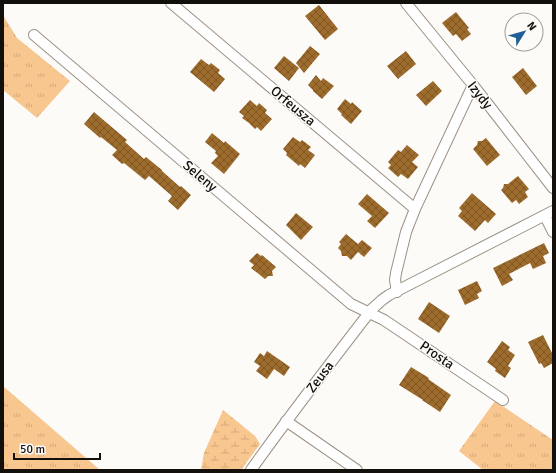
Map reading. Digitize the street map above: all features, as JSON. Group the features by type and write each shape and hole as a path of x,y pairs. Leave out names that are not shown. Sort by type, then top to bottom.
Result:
{"street":[{"name":"Orfeusza","path":"171,3 415,209"},
{"name":"Izydy","path":"406,3 473,85 553,188"},
{"name":"Seleny","path":"34,35 351,304 369,313"},
{"path":"397,292 395,280 406,232 415,209 473,85"},
{"name":"Zeusa","path":"251,470 286,421 369,313 382,300 549,214 553,232"},
{"name":"Prosta","path":"369,313 384,320 503,400"},
{"path":"286,421 358,470"}],"green space":[{"path":"3,15 17,38 70,81 37,118 3,90"},
{"path":"3,386 100,470 3,470"},
{"path":"495,401 553,440 553,470 483,470 459,451"},
{"path":"223,410 255,436 260,444 241,470 201,470 204,453"}],"building":[{"path":"319,5 338,29 325,40 305,16"},
{"path":"456,12 469,28 467,29 471,34 462,41 456,34 453,36 442,23"},
{"path":"310,46 320,54 304,73 296,63"},
{"path":"406,51 416,64 398,79 387,66"},
{"path":"284,56 299,68 289,81 274,68"},
{"path":"201,59 209,65 211,63 220,70 218,73 225,79 214,92 190,72"},
{"path":"523,68 537,86 526,95 512,77"},
{"path":"316,75 321,81 323,78 334,86 322,99 308,85"},
{"path":"433,81 442,91 426,106 416,95"},
{"path":"345,99 351,104 352,102 362,111 351,124 337,109"},
{"path":"250,100 257,106 259,103 267,110 265,113 272,119 261,131 257,127 255,129 242,118 244,116 239,112"},
{"path":"94,112 127,140 125,142 144,159 146,157 191,195 178,210 168,201 172,196 149,176 145,180 124,163 122,164 112,155 117,150 84,124"},
{"path":"212,133 224,143 225,141 240,154 224,174 211,163 218,156 215,153 216,151 205,142"},
{"path":"293,137 300,142 302,140 311,147 308,150 315,155 305,168 300,164 299,166 286,155 287,153 283,149"},
{"path":"486,138 500,155 487,166 473,149 477,145 478,141 482,141"},
{"path":"407,145 419,155 412,162 418,167 408,179 401,174 398,177 388,168 391,165 388,162 398,150 401,152"},
{"path":"518,176 529,189 525,192 528,197 519,204 516,200 512,203 501,190 504,184 508,184"},
{"path":"472,193 496,214 488,223 485,220 475,231 458,216 462,211 459,208"},
{"path":"367,194 389,213 375,228 367,221 372,216 358,204"},
{"path":"296,213 313,227 301,240 286,225"},
{"path":"346,234 358,244 362,240 372,248 364,257 358,252 351,260 347,256 342,256 341,251 338,248 341,244 339,242"},
{"path":"544,243 549,253 543,256 546,263 533,269 530,263 509,274 513,280 502,286 493,268"},
{"path":"257,253 261,256 262,255 276,267 272,271 273,276 268,276 265,279 251,268 254,265 249,261"},
{"path":"477,281 482,291 477,294 479,298 465,305 458,290"},
{"path":"429,302 450,316 439,333 418,319"},
{"path":"543,335 553,355 553,363 544,368 541,363 539,364 528,342"},
{"path":"502,341 510,347 508,350 515,355 508,366 511,368 505,378 495,371 496,369 487,362"},
{"path":"267,351 290,367 284,376 274,369 267,379 256,371 260,366 254,362 260,353 264,356"},
{"path":"411,367 429,378 428,379 451,395 440,412 399,385"}]}
